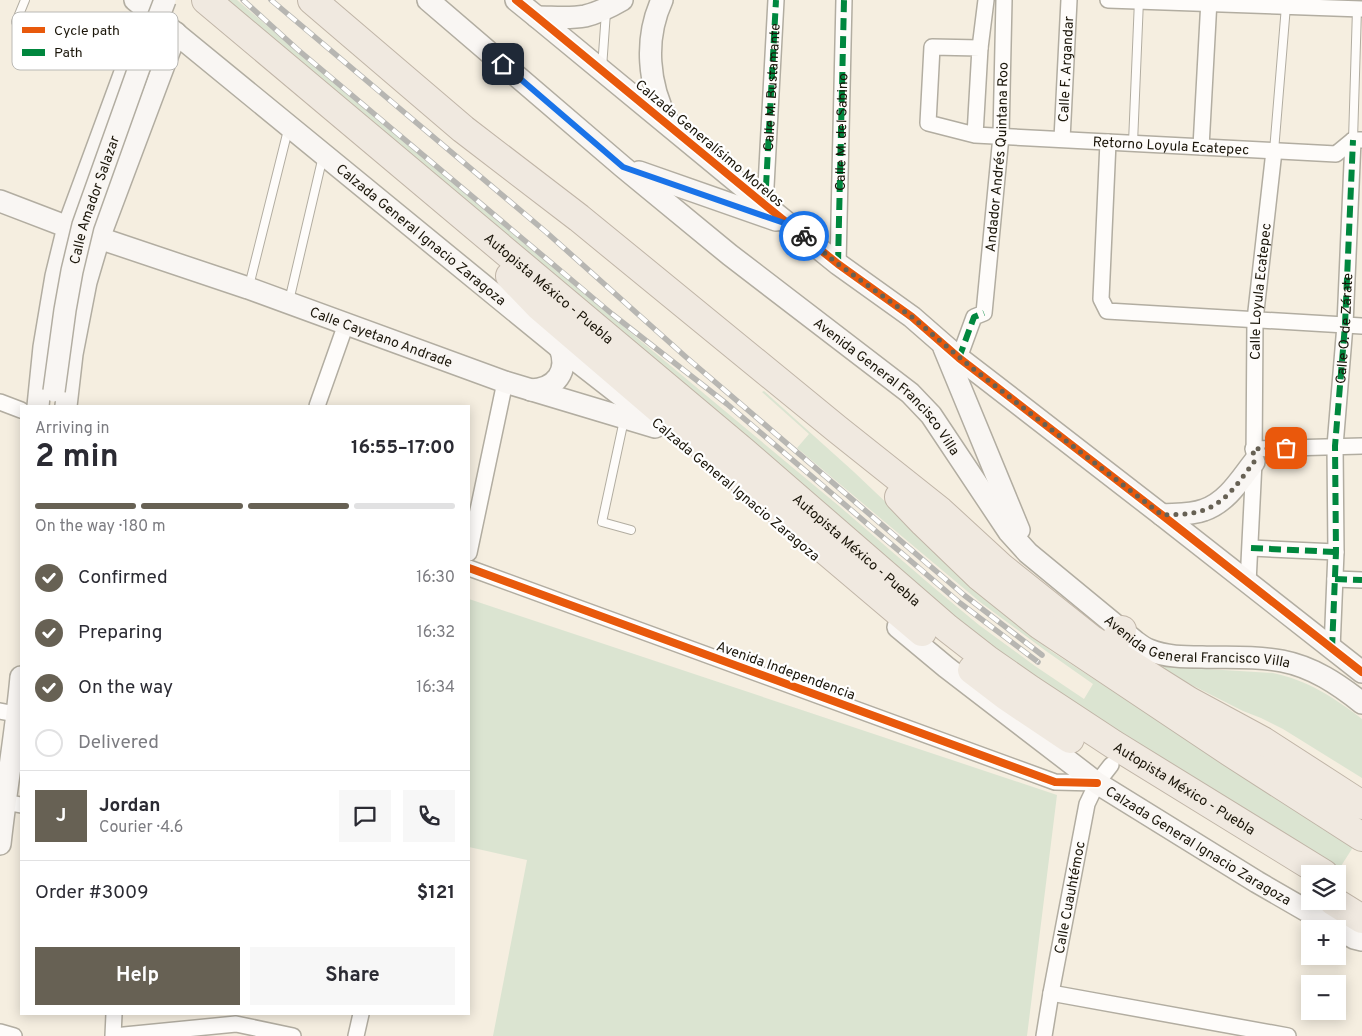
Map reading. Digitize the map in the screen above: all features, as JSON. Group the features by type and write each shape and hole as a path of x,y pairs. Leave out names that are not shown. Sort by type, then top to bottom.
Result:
{"highway":[{"path":"206,0 422,182 539,306 707,450"},
{"path":"312,0 463,129 579,218 940,511 1002,568 1115,640 1189,701 1263,741 1362,805"},
{"name":"Autopista México - Puebla","path":"422,182 744,452 947,628 996,665 1113,744 1309,865"},
{"path":"837,429 924,523 980,576 1040,625 1230,752 1362,837"},
{"path":"665,430 707,450"},
{"name":"Calzada General Ignacio Zaragoza","path":"707,450 934,642 1006,696 1104,774 1301,882"},
{"path":"1346,887 1362,897"},
{"path":"1346,909 1362,919"}],"street":[{"name":"Avenida General Francisco Villa","path":"428,0 623,167 730,255 910,393 931,415 1009,532 1115,640 1158,654 1176,657 1252,658 1282,661 1331,680 1362,703"},
{"name":"Calzada Generalísimo Morelos","path":"516,0 838,264 912,317 959,358 1362,672"},
{"path":"662,0 652,33 651,65 658,98 672,128"},
{"name":"Calle M. Bustamante","path":"765,205 776,0"},
{"name":"Calle M. del Sabino","path":"838,264 844,0"},
{"path":"975,135 980,48 986,0"},
{"name":"Andador Andrés Quintana Roo","path":"959,358 974,317 984,314 1001,136 1004,0"},
{"name":"Calle F. Argandar","path":"1062,139 1069,0"},
{"path":"1108,0 1286,3 1360,9"},
{"path":"1201,147 1209,2"},
{"path":"537,17 562,18 586,16 611,3"},
{"name":"Calzada General Ignacio Zaragoza","path":"178,35 560,348 717,470 914,640 1281,897 1354,938 1362,940"},
{"name":"Retorno Loyula Ecatepec","path":"980,48 932,47 928,123 975,135 1336,154 1357,140"},
{"name":"Calle Amador Salazar","path":"38,405 44,347 56,276 68,227 125,70"},
{"name":"Calle Amador Salazar","path":"57,401 65,310 83,225 138,70"},
{"name":"Calle Amador Salazar","path":"57,401 74,345 86,282 99,238 162,70"},
{"name":"Calle O. de Zárate","path":"1332,649 1336,552 1335,446 1345,325 1355,276 1357,140"},
{"path":"1108,142 1101,299 1107,311 1362,326"},
{"name":"Calle Loyula Ecatepec","path":"1248,583 1251,548 1255,320 1274,151"},
{"path":"623,167 790,225"},
{"path":"0,201 68,227"},
{"name":"Calle Cayetano Andrade","path":"99,238 248,288 506,382 665,430"},
{"path":"317,405 346,324"},
{"path":"942,342 1028,553"},
{"path":"531,390 546,388 557,378 562,367 560,348"},
{"path":"470,548 506,382"},
{"path":"0,402 20,410"},
{"path":"1162,515 1191,513 1204,510 1216,504 1231,491 1253,456 1335,446 1362,446"},
{"path":"1251,548 1336,552"},
{"name":"Avenida Independencia","path":"470,568 1055,782 1104,774"},
{"path":"1335,579 1362,580"},
{"path":"0,844 9,803 13,714 20,682"},
{"name":"Calle Cuauhtémoc","path":"1044,1036 1086,804 1104,774"},
{"path":"1051,993 1288,1036"},
{"path":"114,1015 114,1036 236,1025 293,1036"},
{"path":"356,1036 361,1015"},
{"path":"0,1032 14,1036"}],"lane":[{"path":"20,12 25,0"},
{"path":"1133,143 1139,0"},
{"path":"602,70 611,3"},
{"name":"Calle Loyula Ecatepec","path":"1274,151 1286,3"},
{"name":"Calle O. de Zárate","path":"1357,140 1360,9"},
{"path":"248,288 289,125"},
{"path":"288,303 323,153"},
{"path":"625,418 602,522 631,530"}],"green space":[{"path":"227,0 237,0 979,625 1084,699 1093,684 980,602 797,448 809,434 762,392 764,391 854,472 994,605 1051,651 1180,735 1362,833 1342,865 1322,865 987,645"},
{"path":"470,599 1057,795 1027,1036 493,1036 527,860 470,847"},
{"path":"1148,660 1174,667 1273,673 1297,680 1320,691 1362,719 1362,778 1283,729 1168,673"}],"railway":[{"path":"243,0 297,49 612,314 727,404 960,603 1038,662"},
{"path":"271,0 546,232 687,358 964,595 1042,655"}],"marked path":[{"path":"765,205 776,0"},
{"path":"838,264 844,0"},
{"path":"1332,649 1336,552 1335,446 1345,325 1353,140"},
{"path":"959,358 974,317 984,313"},
{"path":"1251,548 1336,552"},
{"path":"1335,579 1362,580"}],"cycle path":[{"path":"516,0 838,264 912,317 959,358 1362,672"},
{"path":"470,568 1055,782 1097,783"}],"way so far":[{"path":"804,236 838,264 929,330 959,358 1162,515 1191,513 1204,510 1216,504 1231,491 1254,462 1253,449 1286,448"}],"route":[{"path":"503,64 623,167 790,225 804,236"}]}
